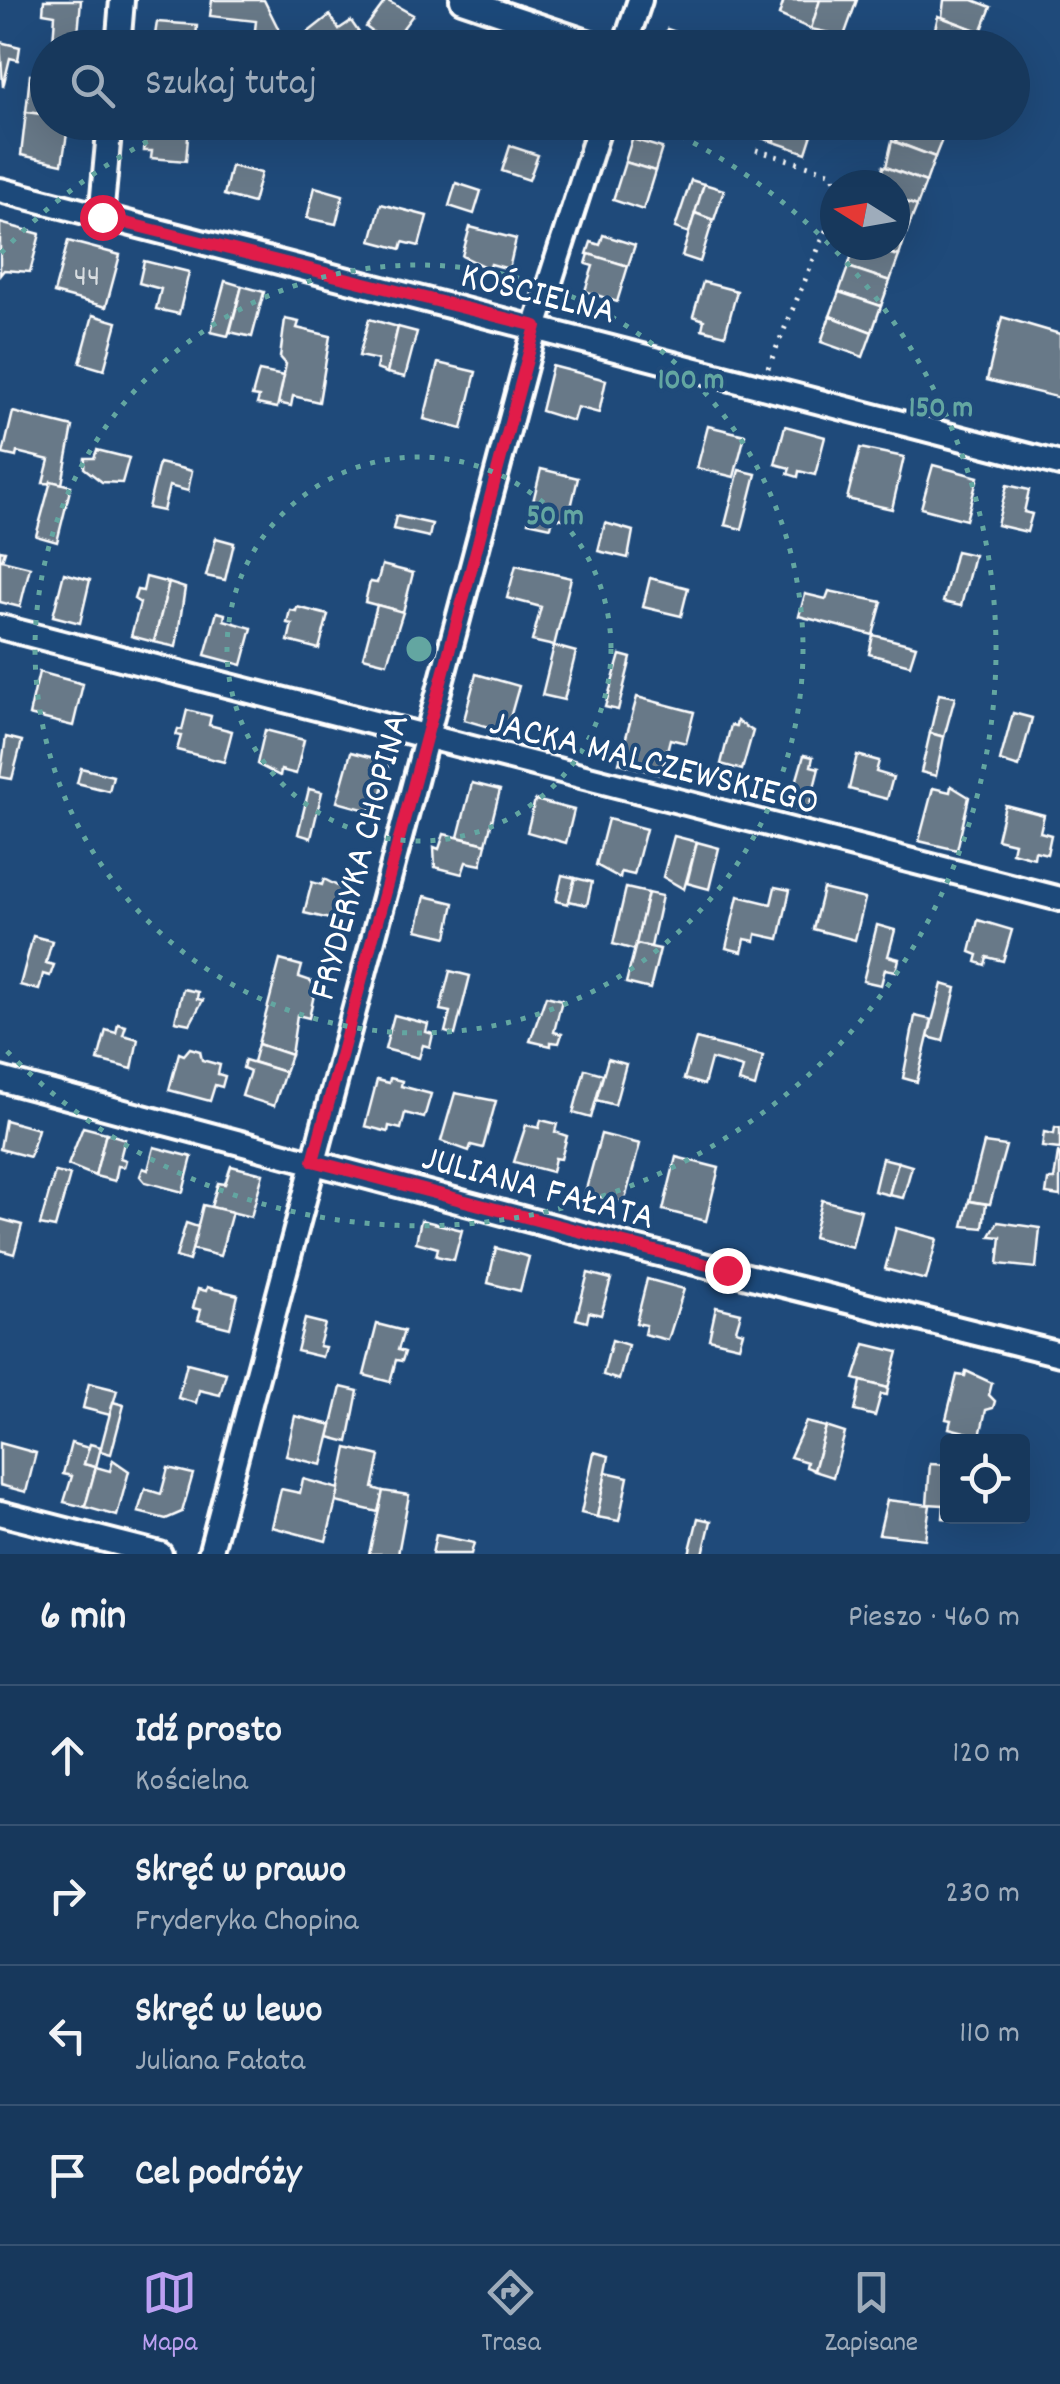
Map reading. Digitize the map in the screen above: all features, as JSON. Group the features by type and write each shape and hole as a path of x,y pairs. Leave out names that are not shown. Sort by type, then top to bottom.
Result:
{"street":[{"path":"120,30 122,0"},
{"path":"462,0 551,30"},
{"path":"630,30 640,0"},
{"path":"102,217 108,140"},
{"name":"FRYDERYKA CHOPINA","path":"210,1554 424,738 536,326 594,140"},
{"name":"KOŚCIELNA","path":"0,190 1060,464"},
{"name":"JACKA MALCZEWSKIEGO","path":"0,627 1060,899"},
{"name":"JULIANA FAŁATA","path":"0,1080 1060,1354"},
{"path":"0,1513 160,1554"}],"path":[{"path":"756,150 820,170"},
{"path":"761,385 820,245"}],"building":[{"path":"44,0 81,0 78,30 54,30 55,15 43,13"},
{"path":"212,0 264,0 279,30 255,30 256,21 210,16"},
{"path":"386,0 413,15 402,30 366,27"},
{"path":"784,0 820,0 811,29 779,15"},
{"path":"820,0 857,0 846,30 811,29"},
{"path":"944,0 973,0 991,7 982,30 942,17"},
{"path":"330,15 339,29 351,21 357,30 311,30"},
{"path":"938,16 976,30 935,30"},
{"path":"157,22 197,25 197,30 156,30"},
{"path":"0,42 20,47 18,60 10,58 3,87"},
{"path":"30,75 30,113 26,112"},
{"path":"26,112 30,113 30,140 66,140 62,164 21,155"},
{"path":"145,140 188,140 186,161 151,158 152,151 144,151"},
{"path":"632,140 662,148 655,171 625,162"},
{"path":"775,140 810,140 806,153"},
{"path":"896,140 942,140 935,157"},
{"path":"892,141 935,157 926,182 910,176 910,170 886,167"},
{"path":"510,146 538,155 529,180 502,171"},
{"path":"625,162 655,171 643,210 613,200"},
{"path":"231,166 261,173 253,203 224,195"},
{"path":"910,176 926,182 917,206 910,203"},
{"path":"691,180 704,184 689,233 675,228"},
{"path":"456,183 481,191 474,214 449,206"},
{"path":"704,184 724,190 714,220 695,213"},
{"path":"315,187 343,195 336,224 307,218"},
{"path":"910,203 917,206 910,224"},
{"path":"381,204 427,216 419,246 403,242 401,249 371,241"},
{"path":"695,213 713,220 700,262 682,256"},
{"path":"0,223 40,234 30,272 4,270 0,275"},
{"path":"470,227 516,239 509,269 491,264 489,269 462,256"},
{"path":"603,235 635,245 628,266 587,254 591,242 600,245"},
{"path":"68,241 120,255 106,307 54,293"},
{"path":"589,254 628,266 617,302 585,291 593,266 586,264"},
{"path":"850,260 898,260 890,281 848,267"},
{"path":"144,261 189,272 179,314 156,309 161,289 139,283"},
{"path":"848,267 890,281 881,306 839,292"},
{"path":"225,281 242,286 228,336 211,332"},
{"path":"703,282 737,291 725,335 702,329 704,320 693,316"},
{"path":"242,286 264,292 252,337 230,332"},
{"path":"839,292 881,306 872,332 830,316"},
{"path":"93,315 117,322 104,370 80,363"},
{"path":"830,316 872,332 863,357 821,342"},
{"path":"1002,317 1060,334 1060,398 987,380"},
{"path":"285,319 299,322 297,328 330,336 319,402 293,396 291,406 278,403 286,364 280,357"},
{"path":"369,319 398,327 387,373 376,369 378,360 359,356"},
{"path":"398,327 417,332 405,377 387,373"},
{"path":"438,363 476,372 462,429 424,419"},
{"path":"552,366 606,380 599,413 577,407 573,421 541,411"},
{"path":"259,371 284,376 277,408 257,404 259,397 252,396"},
{"path":"13,412 73,427 62,484 43,483 49,460 17,452 16,457 3,454"},
{"path":"708,426 745,435 734,477 697,468"},
{"path":"785,426 825,437 815,475 799,471 798,477 788,474 790,468 775,464"},
{"path":"860,448 904,457 892,509 847,499"},
{"path":"97,450 129,458 122,483 102,482 84,468 85,458 94,458"},
{"path":"159,463 192,471 188,491 169,486 163,511 148,508"},
{"path":"933,465 978,477 966,520 921,508"},
{"path":"541,469 578,478 568,520 553,517 551,527 528,522"},
{"path":"739,470 756,474 742,529 725,525"},
{"path":"51,481 71,486 57,542 36,536"},
{"path":"1007,485 1029,490 1024,512 1032,514 1027,532 997,525"},
{"path":"396,516 432,524 429,537 393,529"},
{"path":"605,523 633,531 628,558 598,551"},
{"path":"216,538 234,543 225,580 206,576"},
{"path":"0,550 5,551 2,560 30,567 20,607 0,602"},
{"path":"956,551 974,555 961,606 943,602"},
{"path":"382,565 413,573 403,612 365,602 370,582 377,583"},
{"path":"516,565 571,578 554,646 532,641 541,607 507,598"},
{"path":"64,573 90,580 80,623 53,616"},
{"path":"146,577 169,583 154,642 131,636 140,603 134,599 137,590 143,591"},
{"path":"650,578 688,588 681,616 643,607"},
{"path":"169,583 185,588 176,647 154,642"},
{"path":"829,591 882,602 873,635 799,616 805,594 826,599"},
{"path":"377,605 403,612 387,663 363,657"},
{"path":"297,607 328,615 319,649 288,641 290,610 296,611"},
{"path":"217,612 225,614 224,620 252,628 242,665 205,655"},
{"path":"873,635 916,646 910,665 869,654"},
{"path":"554,646 576,652 564,700 542,695"},
{"path":"620,655 631,658 618,710 605,707"},
{"path":"39,672 83,684 73,726 29,715"},
{"path":"476,674 519,686 506,732 464,720"},
{"path":"939,694 955,697 944,737 930,733"},
{"path":"637,697 694,712 686,743 670,739 661,775 619,763"},
{"path":"187,710 211,716 209,725 232,731 224,762 177,750 181,736 176,735 178,729 182,730"},
{"path":"1013,713 1032,718 1019,767 1000,761"},
{"path":"737,721 753,731 742,770 721,764 731,725 736,726"},
{"path":"265,730 304,740 296,774 281,770 280,776 257,764"},
{"path":"930,733 944,737 936,776 921,772"},
{"path":"6,737 22,741 12,779 0,777"},
{"path":"351,752 390,762 381,796 374,794 370,811 337,802"},
{"path":"804,755 813,757 811,766 819,768 808,812 789,807"},
{"path":"857,755 879,761 876,772 893,777 887,799 849,789"},
{"path":"81,768 113,776 109,791 77,783"},
{"path":"472,783 500,790 486,844 458,837"},
{"path":"951,786 969,797 957,850 919,841 933,788 950,792"},
{"path":"309,789 322,792 311,838 298,834"},
{"path":"535,800 574,810 566,843 527,832"},
{"path":"1005,805 1044,815 1040,832 1051,835 1047,854 1035,851 1034,858 1012,852 1014,843 997,839"},
{"path":"608,819 646,829 634,875 621,872 620,878 596,865"},
{"path":"444,834 486,844 481,865 466,862 462,874 435,867 434,847 439,849"},
{"path":"674,836 697,842 684,889 663,877"},
{"path":"697,842 719,848 709,889 687,883"},
{"path":"562,875 575,878 568,904 556,901"},
{"path":"575,878 592,882 587,905 569,901"},
{"path":"324,879 345,890 338,921 304,913 312,882 322,885"},
{"path":"775,887 790,890 779,939 756,934 755,941 745,939 742,952 726,948 738,896 771,904"},
{"path":"626,888 648,893 635,950 613,944"},
{"path":"823,889 865,899 855,940 813,929"},
{"path":"648,893 662,896 651,947 636,944"},
{"path":"425,896 454,903 447,937 417,930"},
{"path":"978,920 1012,930 1003,961 987,957 985,965 976,962 978,955 970,952"},
{"path":"877,925 895,930 888,956 899,959 896,971 885,969 881,985 863,981"},
{"path":"33,936 52,941 46,963 54,965 50,976 43,974 39,990 20,985"},
{"path":"636,944 660,949 650,989 626,983"},
{"path":"280,960 302,966 299,977 311,981 315,990 309,1018 297,1015 291,1055 258,1044"},
{"path":"450,971 470,976 455,1035 445,1032 450,1012 440,1010"},
{"path":"942,984 956,988 943,1041 928,1037"},
{"path":"183,989 198,992 197,999 203,1000 190,1024 175,1021"},
{"path":"546,996 562,1000 554,1032 562,1034 559,1043 551,1042 551,1046 530,1041"},
{"path":"394,1015 428,1024 426,1032 433,1034 430,1047 423,1045 419,1058 385,1049"},
{"path":"915,1016 932,1020 917,1082 903,1078"},
{"path":"118,1024 126,1026 123,1035 138,1039 132,1069 98,1060 106,1030 116,1033"},
{"path":"696,1039 763,1056 755,1087 739,1082 743,1068 711,1059 704,1085 684,1079"},
{"path":"258,1044 291,1055 285,1072 253,1062"},
{"path":"190,1048 200,1051 202,1060 220,1065 218,1074 225,1076 222,1087 215,1085 210,1101 169,1090 179,1053 184,1055"},
{"path":"608,1059 626,1064 615,1105 596,1100"},
{"path":"245,1060 285,1072 274,1106 242,1096 250,1071 243,1068"},
{"path":"585,1069 603,1074 591,1118 573,1113"},
{"path":"390,1078 402,1081 401,1086 431,1094 424,1118 405,1113 401,1129 389,1126 388,1132 365,1126 377,1080 389,1083"},
{"path":"455,1093 496,1101 483,1148 471,1145 469,1151 441,1141"},
{"path":"5,1120 38,1129 30,1157 0,1149"},
{"path":"541,1120 557,1124 555,1132 567,1136 561,1159 555,1158 552,1172 514,1162 526,1125 539,1128"},
{"path":"83,1127 106,1133 95,1176 68,1165"},
{"path":"1055,1127 1060,1128 1060,1149 1042,1147 1044,1132 1054,1134"},
{"path":"106,1133 125,1139 120,1158 126,1160 124,1167 118,1166 115,1181 95,1176"},
{"path":"601,1134 640,1144 624,1203 585,1193"},
{"path":"984,1143 1006,1146 990,1204 969,1201"},
{"path":"154,1147 192,1157 183,1192 145,1182 140,1176 143,1168 148,1170"},
{"path":"1058,1153 1060,1196 1046,1194 1048,1180 1054,1180"},
{"path":"676,1157 719,1168 706,1221 663,1210"},
{"path":"882,1158 898,1162 889,1195 874,1191"},
{"path":"898,1162 912,1166 903,1198 889,1195"},
{"path":"231,1166 263,1174 251,1217 211,1207 218,1183 225,1184"},
{"path":"55,1172 70,1175 55,1228 40,1225"},
{"path":"822,1200 861,1210 852,1247 813,1237"},
{"path":"969,1201 986,1204 983,1228 963,1226"},
{"path":"203,1205 232,1212 220,1256 192,1249"},
{"path":"0,1219 22,1225 14,1254 0,1250"},
{"path":"421,1220 462,1230 454,1260 436,1256 438,1248 416,1242"},
{"path":"998,1222 1040,1228 1036,1268 998,1264 1001,1237 990,1236"},
{"path":"186,1223 198,1227 189,1261 176,1257"},
{"path":"896,1228 937,1239 926,1280 885,1269"},
{"path":"496,1248 529,1257 520,1291 488,1283"},
{"path":"588,1273 611,1279 601,1315 589,1312 587,1322 576,1319"},
{"path":"647,1279 684,1289 668,1340 644,1334 646,1325 636,1323"},
{"path":"207,1287 238,1295 230,1328 198,1320 201,1310 193,1308 198,1289 206,1291"},
{"path":"716,1307 741,1313 736,1330 743,1332 739,1346 709,1339"},
{"path":"305,1319 325,1324 319,1346 325,1347 322,1357 297,1351"},
{"path":"377,1324 404,1331 398,1350 405,1352 402,1361 396,1360 390,1382 364,1375"},
{"path":"612,1340 628,1345 619,1380 603,1375"},
{"path":"865,1344 898,1352 888,1388 854,1379"},
{"path":"187,1363 226,1373 220,1395 199,1390 196,1403 178,1398"},
{"path":"966,1371 992,1383 989,1395 995,1401 993,1408 986,1410 980,1434 949,1428 951,1420 946,1419 957,1375 965,1376"},
{"path":"861,1381 888,1388 887,1395 881,1394 875,1416 855,1411"},
{"path":"89,1383 117,1390 110,1415 83,1408"},
{"path":"341,1387 358,1391 348,1442 329,1437"},
{"path":"113,1402 124,1405 111,1454 100,1451"},
{"path":"295,1416 332,1425 322,1465 286,1456"},
{"path":"806,1422 826,1427 814,1470 806,1467 807,1462 790,1457"},
{"path":"826,1427 845,1433 833,1477 814,1471"},
{"path":"0,1443 36,1453 26,1492 0,1485"},
{"path":"71,1443 89,1448 84,1464 96,1467 85,1507 64,1502 72,1476 63,1474"},
{"path":"90,1444 101,1447 96,1467 84,1464"},
{"path":"347,1448 380,1456 373,1488 383,1491 378,1512 336,1502"},
{"path":"594,1452 609,1456 597,1517 581,1513"},
{"path":"113,1460 129,1471 117,1516 85,1507 96,1467 110,1471"},
{"path":"930,1464 940,1465 940,1505 927,1504"},
{"path":"168,1468 193,1474 182,1512 166,1519 138,1512 145,1489 161,1494"},
{"path":"606,1472 628,1477 619,1521 597,1517"},
{"path":"303,1479 339,1489 326,1541 272,1527 281,1489 300,1493"},
{"path":"383,1491 409,1495 398,1554 369,1554"},
{"path":"887,1500 930,1505 925,1539 879,1534"},
{"path":"698,1518 711,1521 703,1554 689,1554"},
{"path":"436,1535 474,1543 471,1554 432,1554"}],"route":[{"path":"102,217 536,326 313,1161 727,1270"}]}
